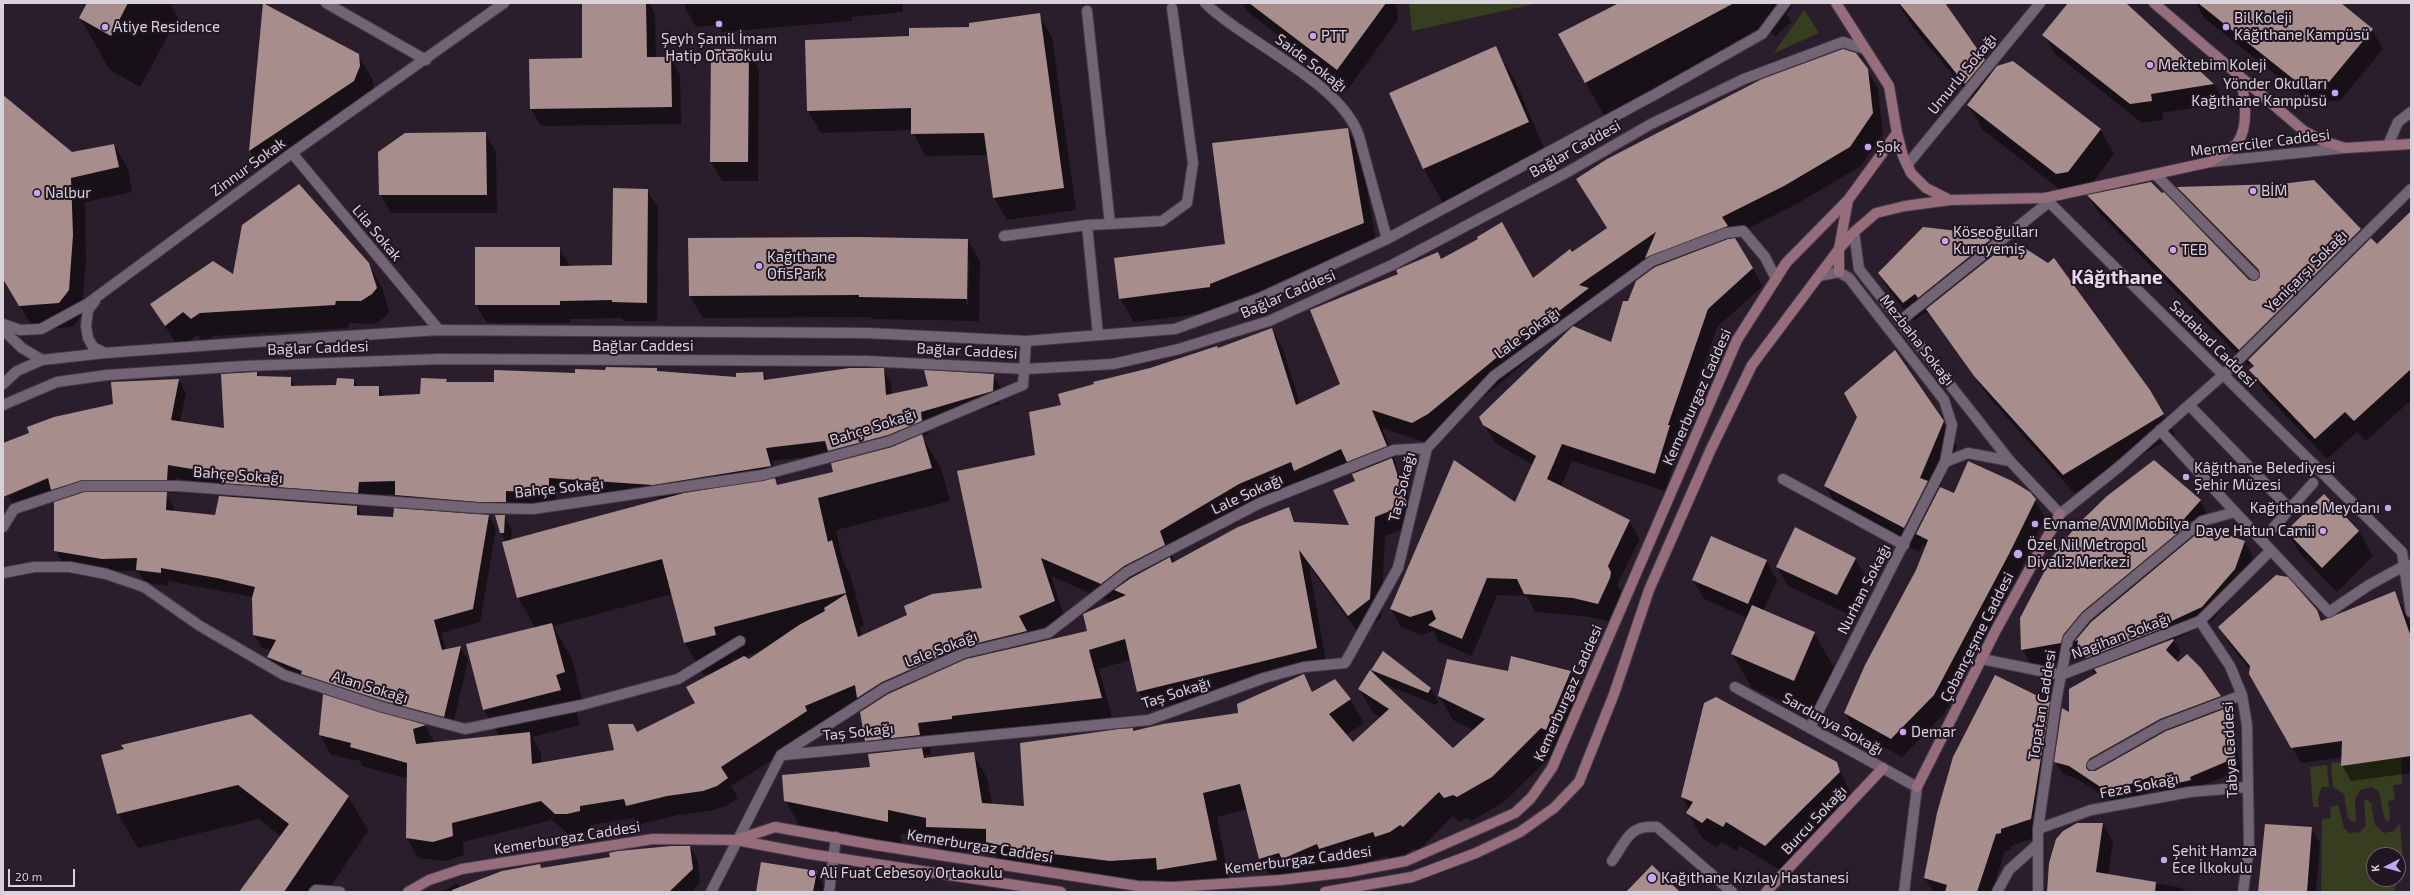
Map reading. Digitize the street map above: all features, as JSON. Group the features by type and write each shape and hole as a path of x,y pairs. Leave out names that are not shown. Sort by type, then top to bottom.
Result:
{"main road":[{"path":"1836,3 1889,86 1896,133 1911,173 1926,188 1950,200"},
{"path":"2154,3 2241,80 2304,131 2323,142 2345,148"},
{"path":"2210,162 2226,153 2238,142 2245,111 2241,80"},
{"name":"Kemerburgaz Caddesi","path":"736,840 775,826 875,845 1130,884 1174,887 1281,880 1349,872 1406,861 1515,813 1531,798 1552,768 1737,340 1786,263 1848,200 1896,133"},
{"name":"Mermerciler Caddesi","path":"2345,148 2411,144"},
{"name":"Mermerciler Caddesi","path":"2047,200 2210,162"},
{"path":"1839,272 1839,249 1848,200"},
{"path":"1325,892 1412,877 1476,853 1520,832 1554,808 1578,782 1614,694 1649,590 1710,449 1752,365 1839,249 1854,232 1876,213 1905,206 1950,200 2047,200"},
{"name":"Çobançeşme Caddesi","path":"1917,787 1982,659 2060,514"},
{"name":"Burcu Sokağı","path":"1766,892 1883,768"},
{"name":"Kemerburgaz Caddesi","path":"408,892 429,880 462,869 653,839 736,840 833,858 1061,892"}],"street":[{"path":"326,3 426,60"},
{"name":"Zinnur Sokak","path":"3,324 20,330 41,329 87,304 292,153 426,60 504,3"},
{"name":"Saide Sokağı","path":"1205,3 1325,90 1348,112 1356,124 1387,239"},
{"name":"Bağlar Caddesi","path":"3,384 17,371 42,360 105,353 439,330 867,333 1026,341 1175,329 1260,298 1387,239 1654,95 1762,34 1785,3"},
{"name":"Umurlu Sokağı","path":"1907,165 2040,3"},
{"path":"1004,236 1088,225 1162,220 1187,203 1193,163 1172,8"},
{"path":"1087,10 1110,224"},
{"name":"Bağlar Caddesi","path":"3,405 57,382 106,375 245,366 440,359 866,361 1026,369 1113,364 1179,349 1269,321 1392,265 1557,178 1651,124 1744,79 1843,42 1864,49"},
{"path":"2388,145 2398,122 2411,112"},
{"name":"Mermerciler Caddesi","path":"2210,162 2345,148"},
{"name":"Lila Sokak","path":"292,153 439,330"},
{"path":"2156,175 2254,275"},
{"name":"Yeniçarşı Sokağı","path":"2223,375 2411,189"},
{"path":"1900,321 2047,200"},
{"name":"Sadabad Caddesi","path":"2047,200 2402,552 2408,566"},
{"path":"1088,225 1098,336"},
{"name":"Lale Sokağı","path":"711,892 736,840 781,755 885,688 964,653 1048,633 1127,572 1260,502 1394,450 1427,448 1494,376 1652,261 1726,233 1743,231 1765,257 1776,279"},
{"name":"Mezbaha Sokağı","path":"1854,232 1859,269 2010,461 2060,514"},
{"path":"1819,276 1839,272"},
{"name":"Mezbaha Sokağı","path":"1839,272 1849,278 1944,400 1952,425 1945,462"},
{"path":"102,293 88,310 86,326 88,338 93,347 105,353"},
{"path":"3,330 22,348 42,360"},
{"name":"Bahçe Sokağı","path":"3,527 14,508 83,486 186,487 478,508 533,509 763,475 890,440 1023,385 1026,369 1026,341"},
{"name":"Çobançeşme Caddesi","path":"2060,514 2120,466 2223,375"},
{"path":"2188,405 2290,509"},
{"path":"2160,430 2270,551 2329,612 2369,585 2408,566"},
{"name":"Taş Sokağı","path":"781,755 1150,720 1264,678 1304,667 1345,663 1398,568 1427,448"},
{"path":"1945,462 1968,453 2010,461"},
{"name":"Nurhan Sokağı","path":"1810,728 1945,462"},
{"path":"1783,480 1904,545"},
{"path":"2274,527 2313,483"},
{"name":"Topatan Caddesi","path":"2038,892 2038,829 2061,675 2068,639 2086,617 2202,521 2235,512"},
{"path":"2200,621 2270,551"},
{"name":"Alan Sokağı","path":"3,573 34,567 70,566 112,576 144,587 200,626 284,675 382,708 465,729 582,705 678,679 740,641"},
{"path":"2408,566 2411,576"},
{"path":"2408,566 2411,612"},
{"name":"Nagihan Sokağı","path":"1982,659 2061,675 2200,621"},
{"name":"Tabya Caddesi","path":"2200,621 2230,666 2242,695 2247,725 2248,848 2242,892"},
{"name":"Sardunya Sokağı","path":"1735,687 1917,787"},
{"path":"2092,765 2163,725 2242,695"},
{"name":"Çobançeşme Caddesi","path":"1904,892 1917,787"},
{"name":"Feza Sokağı","path":"2038,829 2091,810 2190,792 2248,787"},
{"path":"1612,861 1633,830 1644,826 1656,827 1732,892"},
{"path":"829,892 836,837"},
{"path":"1997,892 2009,870 2038,844"},
{"path":"314,892 316,890 340,892"}],"green space":[{"path":"1409,3 1539,3 1412,31"},
{"path":"1804,10 1819,33 1774,53"},
{"path":"2401,754 2402,784 2393,785 2395,800 2388,801 2390,817 2388,822 2384,817 2379,792 2372,787 2360,790 2355,799 2356,821 2352,822 2348,818 2344,794 2333,787 2331,763"},
{"path":"2327,765 2329,787 2322,787 2318,797 2319,807 2313,807 2310,767"},
{"path":"2366,799 2371,803 2375,825 2384,833 2394,831 2400,824 2402,847 2366,847 2366,887 2396,887 2394,892 2321,892 2322,819 2331,818 2330,807 2338,805 2344,828 2349,833 2360,832 2366,826 2364,803"}],"building":[{"name":"Atiye Residence","path":"87,3 128,3 111,36 79,18"},
{"path":"263,3 359,54 360,66 354,81 249,151"},
{"path":"582,3 646,3 647,57 671,57 672,107 530,109 529,59 582,58"},
{"path":"1249,3 1386,3 1337,70"},
{"path":"1619,3 1734,3 1585,83 1558,34"},
{"path":"1899,3 1945,3 1985,60 1965,84"},
{"path":"2068,3 2126,3 2214,84 2151,94 2152,101 2130,104 2042,35"},
{"path":"2198,3 2341,3 2373,29 2329,82 2297,82"},
{"path":"1040,13 1064,188 993,198 984,133 911,134 911,108 807,111 805,40 909,36 909,28 969,27 969,23"},
{"path":"1496,46 1529,122 1423,169 1389,93"},
{"path":"711,49 749,49 748,162 710,162"},
{"path":"1843,49 1856,53 1868,69 1873,113 1850,147 1784,186 1722,217 1728,226 1645,258 1656,232 1579,285 1589,288 1559,311 1557,308 1428,414 1412,423 1372,410 1387,446 1347,462 1341,449 1294,471 1291,462 1239,484 1160,531 1165,545 1124,566 1101,584 1041,558 1055,601 1019,616 1027,631 961,647 882,682 857,698 855,685 805,706 807,711 721,767 728,778 717,786 703,791 667,796 626,806 624,799 580,806 580,811 567,814 555,814 541,801 452,823 453,836 433,842 406,838 407,763 350,747 351,743 319,735 323,694 426,725 413,729 416,744 530,732 532,764 614,750 608,724 633,724 637,732 695,703 686,687 744,656 749,659 799,625 825,611 824,608 846,594 858,637 907,615 904,606 932,594 982,588 957,471 1035,455 1029,412 1061,405 1058,394 1094,384 1093,382 1150,368 1217,346 1218,348 1272,328 1296,405 1340,384 1310,310 1398,274 1396,270 1438,252 1441,259 1478,239 1477,237 1502,222 1533,278 1570,249 1572,252 1607,228 1576,179 1607,159 1762,79"},
{"path":"2013,61 2101,129 2068,172 2056,174 1967,105 1997,66"},
{"name":"Nalbur","path":"3,95 72,152 114,144 119,167 71,178 73,235 69,290 59,303 19,306 3,279"},
{"path":"1348,128 1364,223 1210,284 1210,287 1119,299 1114,258 1225,244 1212,143"},
{"path":"486,132 487,195 379,195 378,152 405,133"},
{"path":"2314,180 2361,229 2239,350 2087,195 2151,182 2162,193 2164,192 2249,280 2255,281 2260,277 2259,270 2177,187 2281,184"},
{"path":"299,184 369,263 377,288 372,294 361,301 336,301 335,305 200,313 191,319 183,312 165,326 150,304 213,261 233,274 242,225"},
{"path":"613,188 648,189 647,303 612,302 612,300 560,301 560,305 475,305 475,247 560,247 560,266 612,265"},
{"path":"2411,211 2411,369 2354,421 2345,412 2315,439 2249,370 2254,366 2248,360 2371,238 2377,244"},
{"path":"1923,227 1984,234 1990,240 1918,298 1915,294 1903,303 1878,273"},
{"path":"859,237 968,239 967,299 859,297 859,295 689,296 688,238"},
{"path":"1735,238 1753,268 1708,309 1668,425 1670,425 1655,474 1562,444 1547,479 1630,520 1608,566 1611,572 1610,578 1598,604 1573,598 1524,594 1517,579 1487,578 1462,639 1428,625 1436,619 1432,610 1410,617 1390,609 1454,460 1515,502 1536,456 1483,425 1479,417 1573,326 1611,342 1623,301 1628,301 1636,281 1655,267 1728,239"},
{"path":"2023,247 2048,263 2054,258 2150,390 2164,414 2063,475 1974,376 1926,309 2000,250 2008,258"},
{"path":"1895,350 1944,421 1920,478 1928,481 1904,528 1824,486 1857,417 1844,393"},
{"path":"606,367 657,368 657,371 736,377 736,373 763,372 764,380 850,368 884,368 886,395 928,386 924,370 994,374 993,391 921,412 922,421 888,435 828,451 825,441 766,448 771,466 653,485 549,478 549,493 506,491 506,502 478,502 395,495 395,481 359,482 358,493 221,483 223,476 210,475 210,472 168,465 167,480 83,480 51,490 48,478 3,497 3,443 29,433 27,427 54,417 113,404 111,382 179,379 171,420 224,428 221,374 257,372 257,376 291,377 291,386 336,385 337,378 354,379 354,386 379,386 379,396 420,394 421,378 447,379 446,382 494,382 494,370 575,373 575,369 605,370"},
{"path":"922,434 932,468 818,498 828,542 832,540 846,593 714,627 716,635 684,643 662,559 517,598 502,542 684,493 775,478 777,485 833,472 831,463 892,447"},
{"path":"1392,458 1407,504 1375,517 1370,599 1348,616 1299,550 1317,648 1137,692 1125,639 1089,650 1102,698 952,716 952,719 918,723 920,735 865,741 860,712 888,694 966,659 1087,631 1083,614 1126,595 1114,590 1131,578 1170,557 1172,563 1238,527 1289,507 1294,522 1349,525 1333,490 1355,481 1352,474"},
{"path":"2154,460 2201,500 2184,519 2191,522 2082,612 2063,635 2061,643 2021,650 2020,618 2052,557 2076,526 2107,496"},
{"path":"1968,461 2012,481 2030,492 2036,499 2009,554 1934,695 1891,739 1844,713 1865,665 1916,570 1928,540 1916,534 1940,487 1954,493"},
{"path":"84,492 167,492 166,510 215,515 219,496 357,506 357,515 393,517 394,508 489,515 473,609 434,620 442,650 461,646 444,717 384,701 301,674 302,671 267,657 276,640 253,635 252,598 255,587 217,578 161,568 161,573 136,570 137,558 102,559 54,551 54,502"},
{"name":"Daye Hatun Camii","path":"2324,494 2359,531 2322,568 2286,531"},
{"path":"495,515 505,515 504,533 500,533"},
{"path":"1795,527 1856,558 1837,595 1776,567"},
{"path":"2205,527 2245,541 2235,569 2202,607 2161,626 2163,628 2086,658 2077,648 2078,640 2075,641 2091,622"},
{"path":"1711,536 1767,560 1748,604 1692,580"},
{"path":"2276,575 2288,577 2317,610 2321,621 2395,591 2411,637 2411,756 2341,766 2342,741 2291,748 2249,674 2250,666 2218,627"},
{"path":"1752,605 1815,632 1794,681 1731,654"},
{"path":"552,623 565,672 556,675 561,690 483,710 466,644"},
{"path":"2173,639 2174,640 2166,650 2178,662 2187,654 2201,668 2221,696 2160,719 2089,759 2086,768 2089,771 2095,771 2166,731 2224,709 2235,758 2190,777 2191,780 2157,788 2150,777 2108,792 2069,766 2054,762 2062,708 2069,712 2069,689 2097,673 2094,669"},
{"path":"1383,651 1431,688 1428,693 1371,670"},
{"path":"1511,656 1571,671 1546,730 1541,728 1492,777 1457,797 1453,795 1444,798 1439,792 1403,827 1400,825 1390,832 1375,837 1373,832 1319,849 1317,844 1282,859 1279,853 1259,859 1240,784 1203,793 1217,860 1157,870 1156,858 1110,861 1020,850 986,842 986,829 926,827 926,818 888,810 888,822 784,801 782,775 870,767 868,754 922,748 924,758 974,752 982,803 1024,806 1020,743 1119,729 1133,728 1133,731 1163,724 1238,713 1237,704 1304,674 1312,692 1335,679 1351,699 1329,714 1353,742 1389,709 1358,689 1370,670 1453,748 1485,719 1438,696 1447,659 1508,671"},
{"path":"1995,675 2050,702 2031,819 2001,829 2001,833 1996,834 1977,892 1945,892 1947,885 1924,878 1937,813 1953,757"},
{"path":"1716,697 1837,762 1840,772 1765,846 1726,822 1723,827 1707,818 1702,823 1686,813 1693,802 1681,797 1704,703"},
{"path":"251,714 349,796 284,892 239,892 289,824 238,785 117,814 101,755 124,749 121,745"},
{"path":"2077,823 2103,823 2096,872 2156,882 2155,892 2047,892 2049,863 2056,839 2063,831"},
{"path":"2265,824 2312,827 2307,892 2258,892"},
{"path":"671,846 690,846 693,869 669,892 453,892 452,890 502,871 540,864 541,868 610,857 609,853 618,851"},
{"path":"761,862 817,871 813,892 756,892"},
{"name":"Kağıthane Kızılay Hastanesi","path":"1652,865 1680,892 1626,892"}],"place":[{"name":"Şeyh Şamil İmam Hatip Ortaokulu","path":"719,24"},
{"name":"Atiye Residence","path":"105,27"},
{"name":"Bil Koleji Kâğıthane Kampüsü","path":"2226,27"},
{"name":"PTT","path":"1313,36"},
{"name":"Mektebim Koleji","path":"2150,65"},
{"name":"Yönder Okulları Kağıthane Kampüsü","path":"2335,93"},
{"name":"Şok","path":"1868,147"},
{"name":"BİM","path":"2253,191"},
{"name":"Nalbur","path":"37,193"},
{"name":"Köseoğulları Kuruyemiş","path":"1945,241"},
{"name":"TEB","path":"2173,250"},
{"name":"Kağıthane OfisPark","path":"759,266"},
{"name":"Kâğıthane Belediyesi Şehir Müzesi","path":"2186,477"},
{"name":"Kağıthane Meydanı","path":"2388,508"},
{"name":"Evname AVM Mobilya","path":"2035,524"},
{"name":"Daye Hatun Camii","path":"2323,531"},
{"name":"Özel Nil Metropol Diyaliz Merkezi","path":"2018,554"},
{"name":"Demar","path":"1903,732"},
{"name":"Şehit Hamza Ece İlkokulu","path":"2164,860"},
{"name":"Ali Fuat Cebesoy Ortaokulu","path":"812,873"},
{"name":"Kağıthane Kızılay Hastanesi","path":"1652,878"}],"district":[{"name":"Kâğıthane","path":"2117,278"}]}
